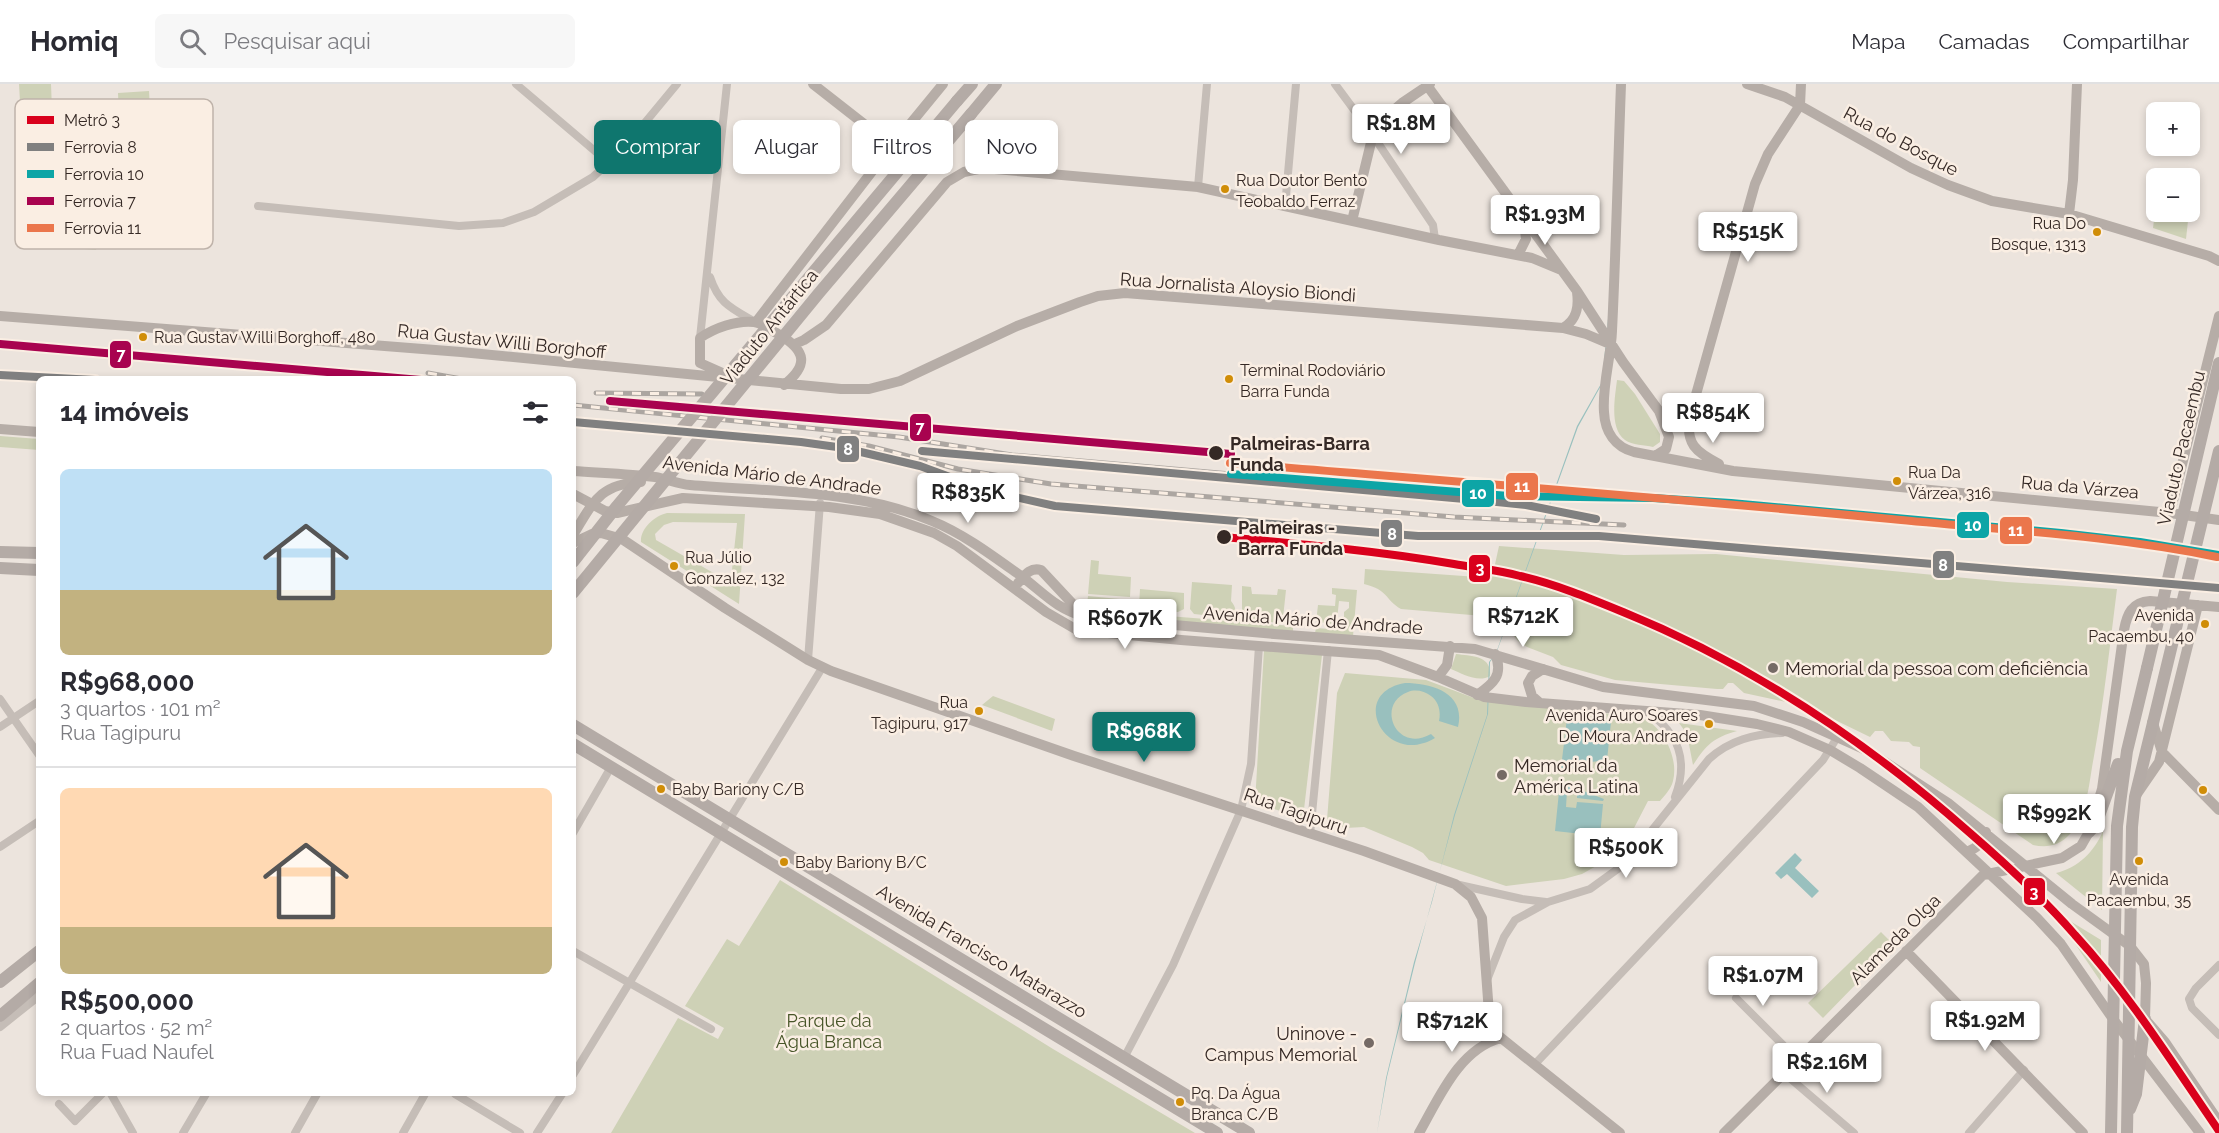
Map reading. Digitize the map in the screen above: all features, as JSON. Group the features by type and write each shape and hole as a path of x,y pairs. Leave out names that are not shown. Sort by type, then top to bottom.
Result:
{"main road":[{"name":"Viaduto Antártica","path":"576,558 617,506 972,84"},
{"name":"Viaduto Antártica","path":"576,588 819,293 996,84"},
{"name":"Viaduto Pacaembu","path":"2127,751 2219,363"},
{"name":"Viaduto Pacaembu","path":"2127,1133 2132,827 2135,796 2219,451"},
{"path":"0,552 36,553"},
{"path":"0,568 36,570"},
{"name":"Avenida Francisco Matarazzo","path":"576,727 1249,1133"},
{"name":"Avenida Francisco Matarazzo","path":"576,746 1217,1133"},
{"path":"2089,832 2096,824 2121,756 2127,751"},
{"path":"2111,1133 2117,826 2127,751"},
{"path":"0,982 36,953"},
{"path":"0,1016 36,986"},
{"path":"2127,1115 2136,1094 2145,1019"}],"street":[{"path":"516,84 594,150"},
{"path":"646,120 677,84"},
{"path":"700,363 700,338 709,273 727,84"},
{"path":"813,84 859,120"},
{"path":"912,120 943,84"},
{"path":"1198,187 1207,84"},
{"path":"1284,207 1296,84"},
{"path":"1335,84 1372,134 1433,225 1435,239"},
{"path":"1612,345 1621,84"},
{"name":"Rua do Bosque","path":"1747,84 1760,87 1800,105 1911,168 1948,186 1992,201 2069,214 2209,255 2219,261"},
{"path":"1733,471 1706,457 1692,444 1688,434 1690,416 1758,177 1773,144 1800,105 1802,84"},
{"path":"2069,214 2073,180 2077,84"},
{"path":"1352,221 1372,134 1378,122 1428,85 1577,291 1659,411 1669,437 1666,449 1655,456"},
{"path":"795,344 825,325 947,182 964,172 983,168 1198,187 1435,239 1539,259 1561,270"},
{"path":"258,206 459,226 503,223 549,204 594,174"},
{"path":"700,338 709,332 730,325 756,322 870,174"},
{"path":"1518,255 1526,239 1522,216"},
{"path":"709,273 722,302 795,344 800,352 801,368 784,385"},
{"path":"1563,328 1569,324 1576,313 1577,291"},
{"name":"Rua Jornalista Aloysio Biondi","path":"784,385 821,389 869,389 900,381 1017,326 1098,296 1125,293 1563,328 1586,334 1612,345"},
{"name":"Rua Gustav Willi Borghoff","path":"0,316 461,352 784,385"},
{"path":"2170,513 2219,316"},
{"name":"Rua da Várzea","path":"1612,345 1604,413 1609,434 1623,449 1733,471 2170,513 2218,520"},
{"path":"673,374 700,363 738,380"},
{"path":"1659,411 1676,423 1690,416"},
{"path":"0,429 36,432"},
{"path":"2182,465 2219,475"},
{"name":"Avenida Mário de Andrade","path":"576,471 653,477 686,484 820,501 880,514 934,533 957,546 1046,612 1077,630 1382,656 1438,677 1477,695 1540,703 1731,719 1789,732 1830,750 1918,807 2050,931 2113,1019"},
{"path":"576,530 593,503 618,484 647,482 686,484"},
{"path":"576,495 605,511 617,513 655,504"},
{"name":"Avenida Mário de Andrade","path":"655,504 683,498 867,501 933,521 990,553 1053,603 1069,612 1085,617 1274,634 1450,646 1496,654 1542,669"},
{"path":"808,660 820,501"},
{"path":"576,595 622,539 655,504"},
{"path":"2218,520 2219,508"},
{"path":"576,542 592,534 601,533 622,539"},
{"name":"Rua Tagipuru","path":"622,539 725,608 822,668 1074,756 1241,810 1455,884 1472,897 1482,918 1491,1025 1501,1038 1620,1133"},
{"path":"1014,588 1033,569 1041,570 1085,617"},
{"path":"1989,872 2050,861 2071,854 2081,846 2089,832 2106,767 2127,616 2134,606 2144,602 2219,607"},
{"path":"2135,796 2155,770 2162,752 2198,605"},
{"path":"1124,1058 1173,966 1241,810 1251,764 1259,646"},
{"path":"1438,677 1447,665 1450,646"},
{"path":"1310,834 1328,650"},
{"path":"1477,695 1496,680 1500,668 1496,654"},
{"path":"576,1070 822,668"},
{"path":"1540,703 1532,696 1528,683 1532,676 1542,669 1620,691 1754,706 1838,736 1873,754 1948,803 2072,904 2130,946 2144,964 2145,1019 2164,1042 2219,1122"},
{"path":"0,699 36,751"},
{"path":"0,728 36,703"},
{"path":"1645,711 1660,721 1678,745 1680,779 1670,806"},
{"path":"2153,723 2162,752 2219,810"},
{"path":"1487,980 1504,937 1515,920 1548,902 1578,893 1604,880 1632,854 1709,759 1730,743 1766,733 1789,732"},
{"path":"1535,1064 1830,750 1838,736"},
{"path":"576,828 611,767"},
{"path":"0,847 36,823"},
{"path":"1967,852 1983,842 1986,832"},
{"name":"Alameda Olga","path":"1724,1133 1981,876 1989,872"},
{"path":"1455,884 1522,899 1548,902"},
{"path":"1906,951 2083,1133"},
{"path":"576,953 711,1029"},
{"path":"2219,965 2191,994 2189,999 2192,1008 2219,1035"},
{"path":"0,1027 36,998"},
{"path":"1736,998 1798,1060"},
{"path":"2113,1019 2200,1133"},
{"path":"1419,1133 1469,1055 1484,1043 1501,1038"},
{"path":"1969,1133 2024,1070"},
{"path":"1785,1074 1854,1133"},
{"path":"59,1104 75,1121 100,1096"},
{"path":"112,1096 133,1133"},
{"path":"183,1133 205,1096"},
{"path":"294,1133 316,1096"},
{"path":"403,1133 424,1096"},
{"path":"458,1096 520,1133"},
{"path":"537,1133 561,1096"}],"green space":[{"path":"19,84 51,84 52,99 20,99"},
{"path":"149,91 149,99 118,99 118,93"},
{"path":"2154,222 2188,222 2186,239 2153,228"},
{"path":"1617,380 1624,381 1635,394 1660,434 1660,442 1653,447 1631,443 1620,435 1614,412"},
{"path":"0,436 36,439 36,450 0,447"},
{"path":"667,513 745,514 739,604 641,542 645,528","holes":["673,522 737,523 731,579 724,579 656,540 655,534 664,525"]},
{"path":"1499,546 1624,555 1716,554 2007,582 2117,589 2098,735 2087,797 2081,817 2070,834 2057,844 2033,845 1920,768 1920,747 1913,746 1909,742 1891,741 1883,731 1875,731 1870,737 1833,719 1786,702 1744,693 1733,683 1728,683 1723,689 1717,689 1615,680 1561,665 1553,657 1518,641 1494,611 1483,616 1401,609 1378,589 1364,584 1365,569 1492,578"},
{"path":"1091,560 1099,561 1098,574 1131,577 1130,597 1088,594"},
{"path":"1192,582 1232,585 1231,601 1235,614 1232,618 1194,614 1190,609"},
{"path":"1242,586 1251,587 1252,594 1277,595 1278,589 1286,590 1283,618 1279,623 1246,619 1242,613"},
{"path":"1332,588 1357,590 1353,636 1315,633 1316,628 1344,630 1344,612 1349,608 1349,602 1339,601 1337,620 1334,624 1316,622 1318,605 1335,606 1336,595 1332,594"},
{"path":"1140,589 1184,593 1184,609 1178,612 1143,609 1139,606"},
{"path":"1088,596 1130,600 1130,613 1293,626 1293,631 1086,614"},
{"path":"1264,650 1322,655 1303,818 1255,803"},
{"path":"1456,654 1474,656 1484,660 1490,669 1490,676 1481,679 1451,669"},
{"name":"Memorial da América Latina","path":"1345,673 1426,680 1482,701 1641,717 1656,728 1668,744 1674,763 1672,784 1660,801 1648,801 1633,830 1612,853 1598,865 1582,874 1564,879 1506,886 1429,860 1423,853 1412,847 1364,827 1345,828 1333,825 1327,820 1337,693"},
{"path":"993,696 1055,719 1052,731 982,705"},
{"path":"1679,723 1737,731 1711,743 1693,765 1687,734"},
{"path":"2103,831 2102,910 2056,873 2064,871 2084,858 2095,846"},
{"name":"Parque da Água Branca","path":"780,880 1053,1049 1195,1133 611,1133 678,1018 718,1039 724,1028 685,1006 727,939 739,946"},
{"path":"2016,880 2020,880 2052,910 2101,940 2101,982 2067,932"},
{"path":"1881,932 1894,945 1823,1018 1808,1003"}],"water":[{"path":"1613,266 1603,382 1578,427 1496,654 1490,662 1488,714 1439,872 1454,815 1487,715 1489,662 1496,653 1577,426 1602,382"},
{"path":"1405,683 1426,685 1445,692 1457,706 1458,727 1439,721 1439,707 1434,698 1426,693 1414,691 1398,698 1393,706 1394,725 1408,738 1419,738 1431,734 1435,738 1417,745 1401,743 1388,736 1380,726 1376,713 1378,700 1388,689"},
{"path":"1567,718 1611,722 1607,760 1583,763 1582,769 1561,768"},
{"path":"1560,782 1581,784 1581,790 1604,799 1603,801 1577,798 1577,791 1567,791 1566,807 1576,808 1577,802 1603,804 1600,836 1555,831"},
{"path":"1795,853 1802,860 1795,868 1819,891 1812,898 1787,874 1781,879 1775,873"},
{"path":"1427,919 1387,1077 1377,1133 1386,1078 1414,962"}],"railway":[{"path":"428,373 445,376"},
{"path":"596,393 702,394"},
{"path":"576,405 899,437 1012,455 1231,474"},
{"path":"822,438 869,446 958,469 1051,484 1454,517 1624,525"}],"metro line":[{"name":"3","path":"1224,537 1397,555 1533,579 1623,612 1717,656 1762,681 1806,708 1890,767 1970,833 2037,895 2063,921 2114,982 2219,1131"}],"rail line":[{"name":"7","path":"0,344 374,376"},
{"name":"8","path":"0,375 36,377"},
{"name":"7","path":"610,401 1231,454"},
{"name":"8","path":"576,422 801,442 844,448 920,466 988,491 1055,506 1418,536 1599,536 2219,588"},
{"name":"8","path":"922,451 1487,501 1526,505 1596,519"},
{"name":"11","path":"1230,463 2054,534 2136,543 2217,557"},
{"name":"10","path":"1231,474 1509,496 1653,498 1731,503 2061,533 2140,542 2219,555"}],"place":[{"name":"Rua Doutor Bento Teobaldo Ferraz","path":"1225,189"},
{"name":"Rua Do Bosque, 1313","path":"2097,232"},
{"name":"Rua Gustav Willi Borghoff, 480","path":"143,337"},
{"name":"Terminal Rodoviário Barra Funda","path":"1229,379"},
{"name":"Palmeiras-Barra Funda","path":"1216,453"},
{"name":"Rua Da Várzea, 316","path":"1897,481"},
{"name":"Palmeiras - Barra Funda","path":"1224,537"},
{"name":"Rua Júlio Gonzalez, 132","path":"674,566"},
{"name":"Avenida Pacaembu, 40","path":"2205,624"},
{"name":"Memorial da pessoa com deficiência","path":"1773,668"},
{"name":"Rua Tagipuru, 917","path":"979,711"},
{"name":"Avenida Auro Soares De Moura Andrade","path":"1709,724"},
{"name":"Memorial da América Latina","path":"1502,775"},
{"name":"Baby Bariony C/B","path":"661,789"},
{"name":"Avenida Pacaembu, 35","path":"2139,861"},
{"name":"Baby Bariony B/C","path":"784,862"},
{"name":"Uninove - Campus Memorial","path":"1369,1043"},
{"name":"Pq. Da Água Branca C/B","path":"1180,1102"}]}
